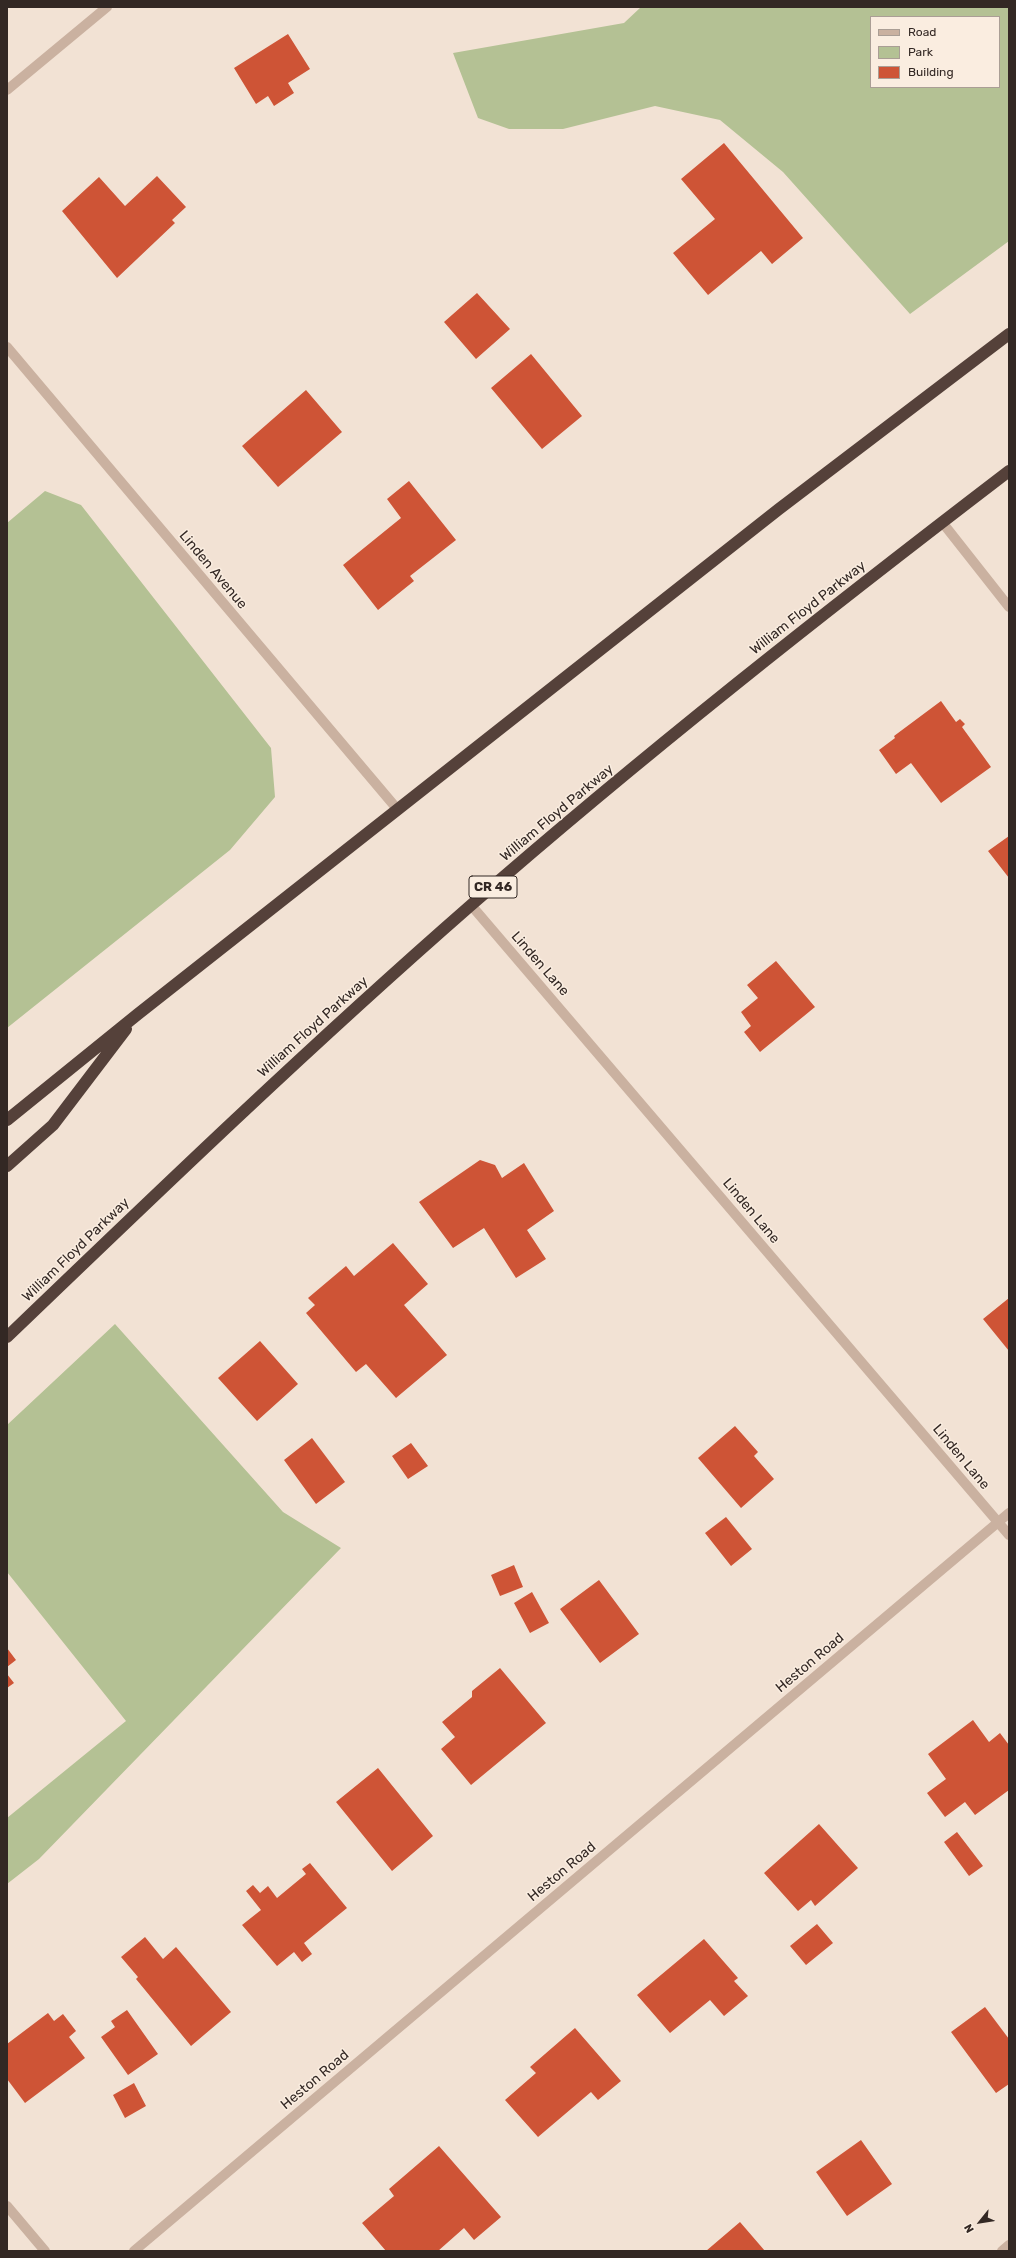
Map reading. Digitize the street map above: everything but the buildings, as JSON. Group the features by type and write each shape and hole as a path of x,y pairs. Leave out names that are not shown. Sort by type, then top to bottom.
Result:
{"highway":[{"path":"7,1120 138,1014 779,509 1009,334"},
{"name":"William Floyd Parkway","path":"7,1337 250,1104 471,905 686,724 800,632 1009,471"},
{"path":"7,1166 53,1125 138,1014"}],"street":[{"path":"7,90 107,7"},
{"name":"Linden Avenue","path":"7,347 398,810"},
{"path":"942,522 1009,607"},
{"name":"Linden Lane","path":"471,905 1009,1535"},
{"name":"Heston Road","path":"134,2251 1009,1514"},
{"path":"7,2206 45,2251"},
{"path":"1002,2251 1009,2245"}],"green space":[{"path":"641,7 1009,7 1009,241 910,314 783,172 720,120 655,106 563,129 509,129 478,118 453,53 624,23"},
{"path":"45,491 81,505 271,748 275,797 230,850 7,1028 7,523"},
{"path":"115,1324 283,1512 341,1548 39,1859 7,1884 7,1818 126,1721 7,1572 7,1425"}]}
